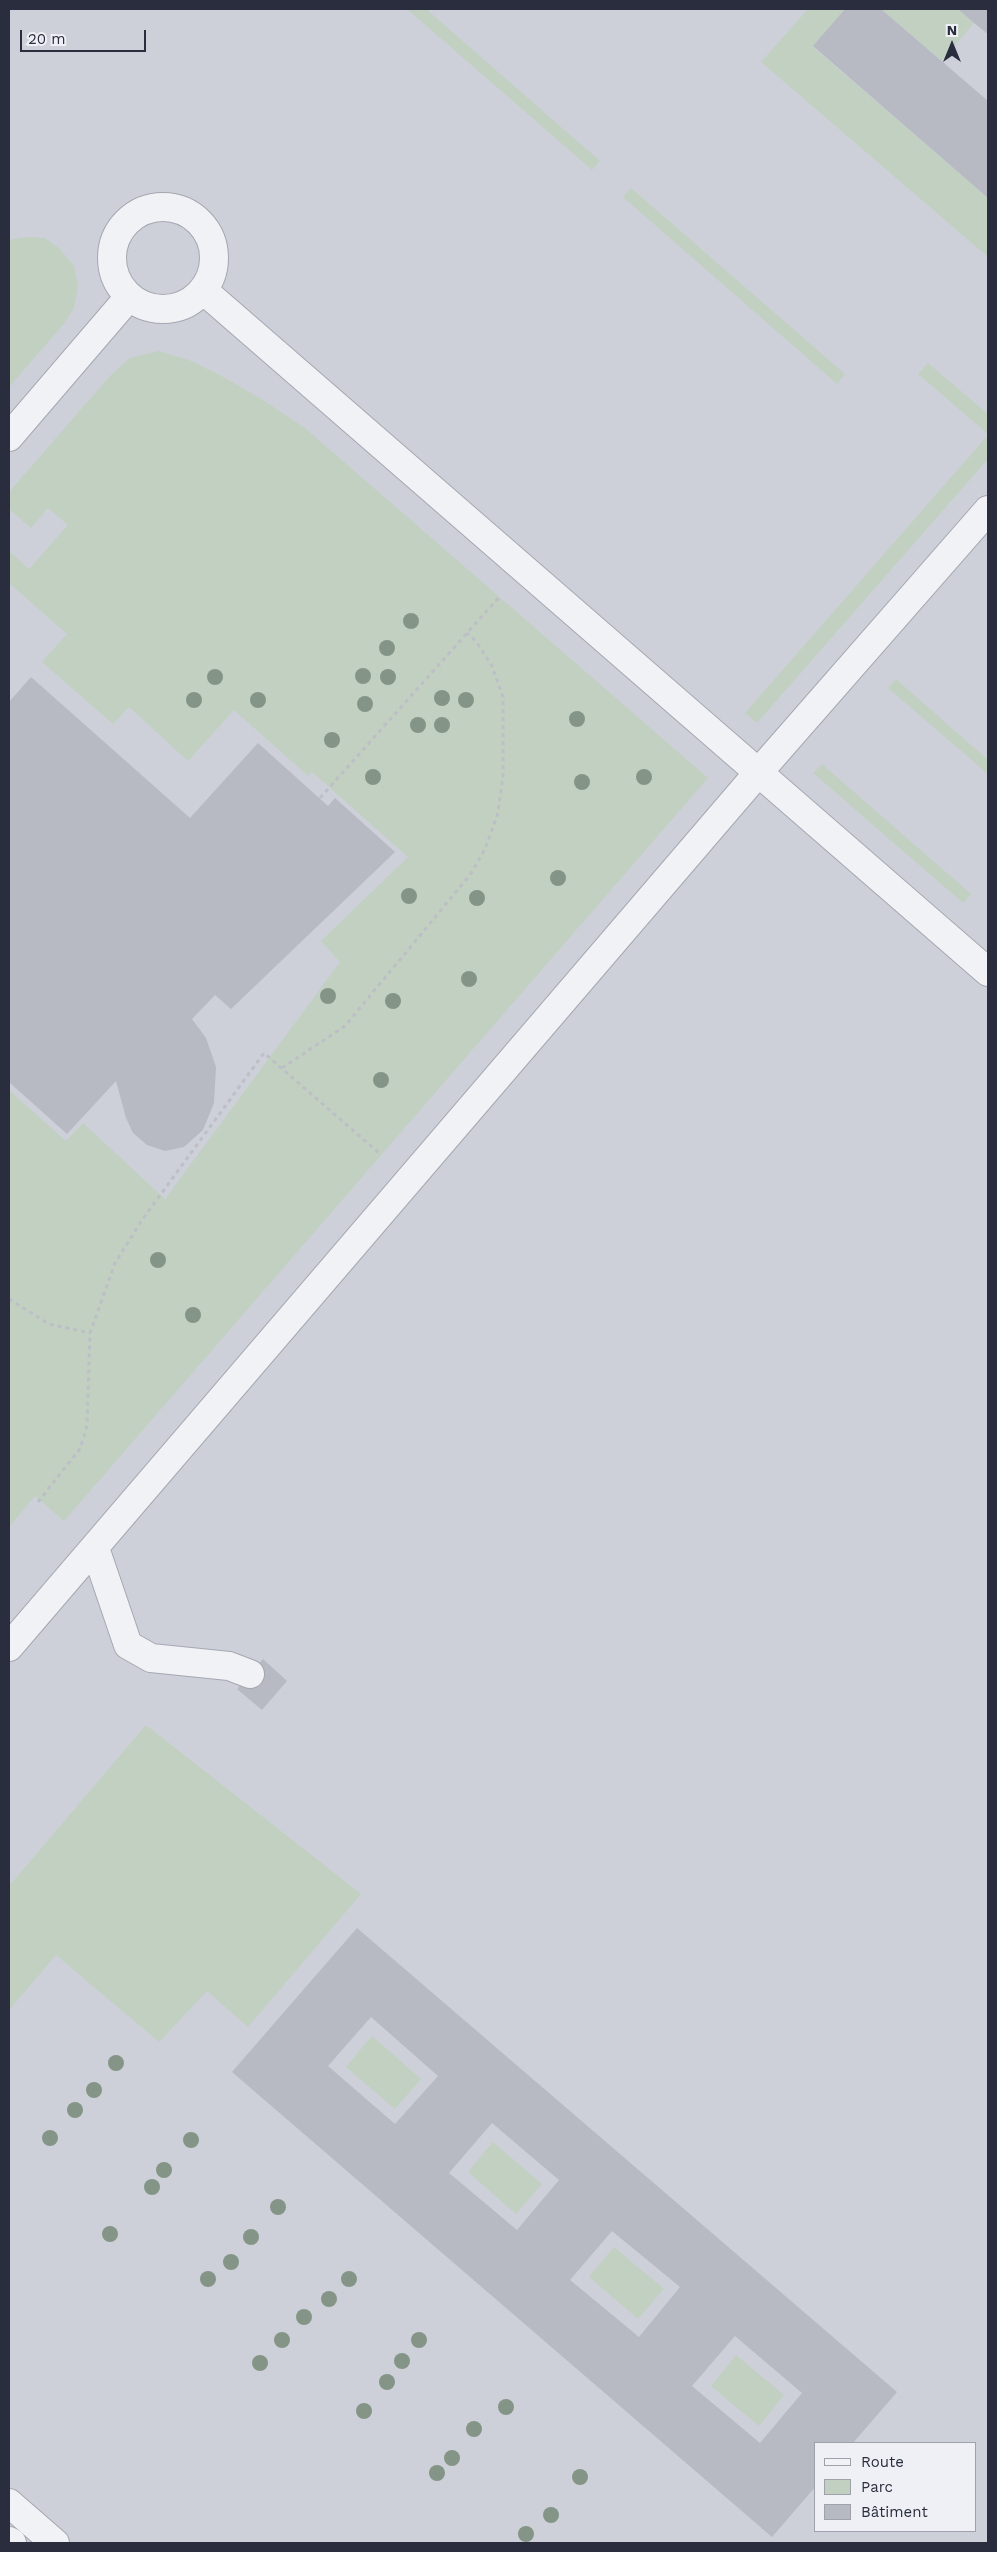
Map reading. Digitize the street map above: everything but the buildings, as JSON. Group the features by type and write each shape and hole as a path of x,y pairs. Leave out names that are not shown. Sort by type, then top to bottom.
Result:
{"lane":[{"path":"158,206 175,207 191,214 204,226 212,242 215,258 212,275 203,290 190,301 176,308 160,309 143,306 129,297 118,284 112,268 111,251 117,234 127,221 141,211 158,206"},
{"path":"203,290 523,570 988,972"},
{"path":"9,437 129,297"},
{"path":"9,1647 96,1548 758,774 988,510"},
{"path":"96,1548 128,1645 151,1658 229,1666 250,1674"},
{"path":"9,2503 55,2543"}],"path":[{"path":"320,798 523,570"},
{"path":"282,1068 345,1026 470,875 485,849 498,814 504,776 503,697 492,666 476,641 467,633"},
{"path":"38,1502 79,1450 84,1437 87,1425 90,1333 115,1263 154,1204 264,1053 380,1154"},
{"path":"9,1299 49,1324 90,1333"}],"shaded area":[{"path":"9,9 988,9 988,2543 9,2543"}],"green space":[{"path":"407,9 426,9 600,161 592,170"},
{"path":"808,9 845,9 813,47 988,198 988,257 761,62"},
{"path":"881,9 958,9 974,23 942,61"},
{"path":"631,188 845,374 837,384 623,197"},
{"path":"26,237 45,238 60,249 74,266 78,286 74,308 63,325 9,387 9,240"},
{"path":"158,351 189,360 220,375 263,400 306,429 708,778 64,1521 35,1496 9,1527 9,1090 66,1141 83,1123 165,1199 340,962 321,941 408,857 312,772 308,776 234,710 188,761 129,707 113,724 42,662 67,634 9,583 9,551 29,569 68,525 48,508 31,528 9,509 9,492 110,376 130,358"},
{"path":"928,363 988,414 988,434 918,374"},
{"path":"988,435 988,459 757,723 745,713"},
{"path":"896,679 988,760 988,774 888,688"},
{"path":"822,764 971,894 963,903 813,773"},
{"path":"146,1725 361,1894 248,2027 207,1991 159,2042 56,1955 9,2010 9,1886"},
{"path":"372,2036 421,2079 395,2109 346,2067"},
{"path":"493,2142 542,2184 516,2214 468,2172"},
{"path":"614,2247 664,2289 638,2319 589,2277"},
{"path":"736,2355 784,2395 759,2426 711,2386"}]}
